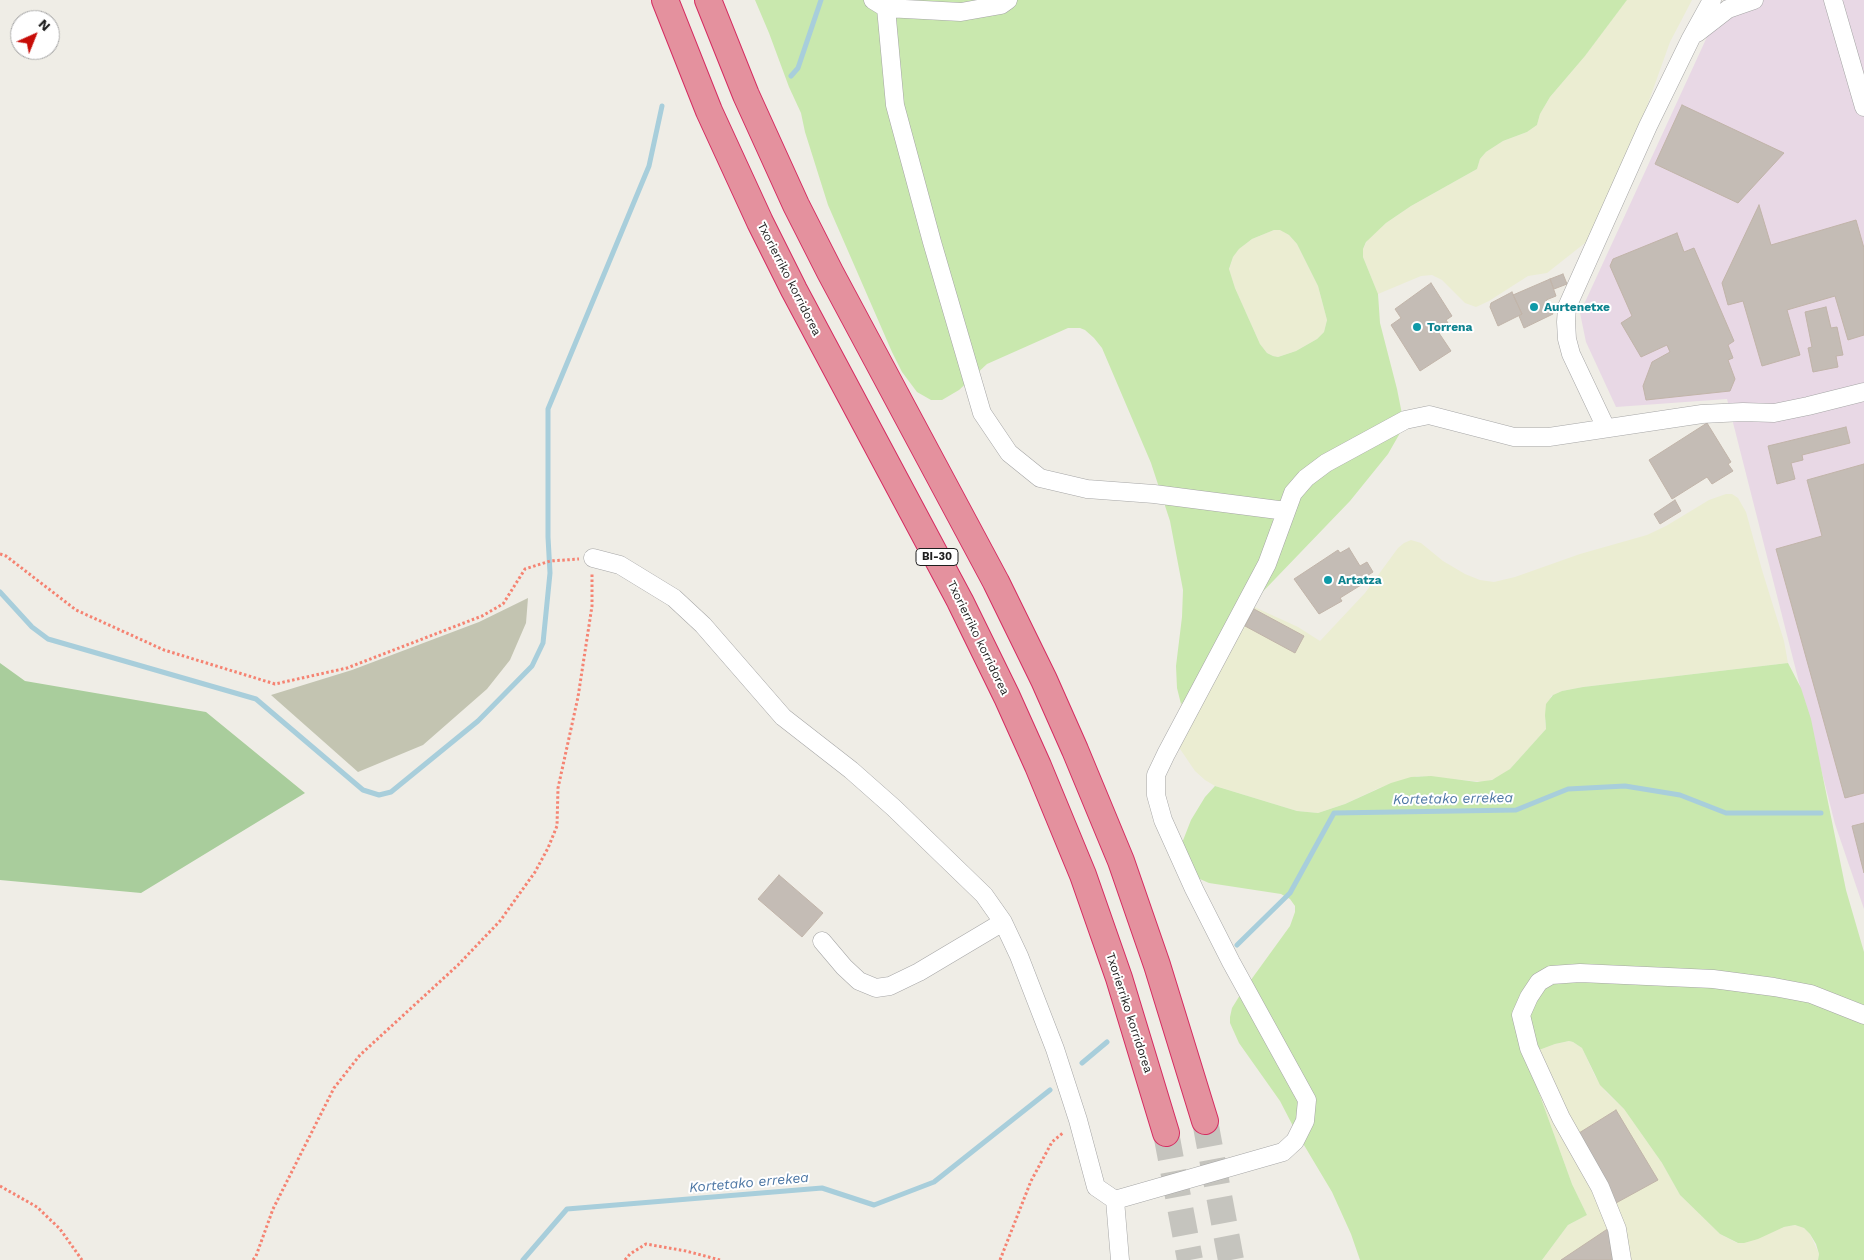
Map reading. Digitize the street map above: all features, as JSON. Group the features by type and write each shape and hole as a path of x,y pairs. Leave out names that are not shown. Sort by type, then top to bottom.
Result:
{"highway":[{"name":"Txorierriko korridorea","path":"665,0 709,111 760,222 794,290 960,601 1038,766 1083,874 1112,959 1166,1133"},
{"name":"BI-30","path":"708,0 746,95 796,205 1000,591 1071,741 1121,861 1157,965 1205,1121"}],"street":[{"path":"1008,0 1001,5 961,12 879,4 895,105 932,242 982,412 1009,453 1040,478 1087,489 1154,494 1286,511"},
{"path":"1606,428 1571,354 1567,340 1567,307 1648,126 1691,38 1712,0"},
{"path":"1691,38 1728,10 1754,0"},
{"path":"1833,0 1864,107"},
{"path":"1115,1200 1283,1152 1295,1141 1305,1121 1307,1100 1236,971 1194,889 1163,820 1156,795 1156,775 1267,564 1293,493 1306,478 1326,463 1406,420 1429,415 1514,437 1550,437 1702,414 1774,413 1864,392"},
{"path":"593,558 620,565 674,598 703,624 783,717 851,770 894,808 984,896 1003,922 1019,956 1055,1049 1078,1120 1096,1187 1115,1200"},
{"path":"822,941 859,981 876,988 890,986 919,972 1003,922"},
{"path":"1622,1260 1616,1229 1600,1187 1561,1118 1529,1048 1521,1015 1529,996 1539,982 1551,975 1580,973 1713,979 1811,994 1864,1015"},
{"path":"1115,1200 1120,1260"}],"path":[{"path":"0,554 6,556 76,610 164,650 275,684 347,668 482,616 503,604 525,569 550,561 593,558 592,606 578,697 558,788 557,826 548,848 535,872 500,921 458,965 360,1055 334,1088 273,1209 253,1260"},
{"path":"1000,1260 1031,1181 1052,1142 1078,1120"},
{"path":"0,1186 37,1207 60,1228 82,1260"},
{"path":"626,1260 630,1254 646,1244 686,1251 720,1260"}],"shaded area":[{"path":"1627,0 1692,0 1670,42 1641,123 1590,239 1547,273 1528,276 1489,301 1476,307 1465,303 1442,280 1432,275 1421,276 1378,294 1363,257 1363,249 1368,239 1386,223 1411,206 1477,169 1480,159 1486,152 1503,141 1527,132 1537,125 1540,114 1550,97 1585,56"},
{"path":"1724,0 1864,0 1864,909 1835,824 1727,399 1616,407 1586,342 1580,313"},
{"path":"1274,230 1281,230 1289,235 1297,244 1318,286 1327,320 1324,332 1317,339 1296,351 1278,357 1267,353 1260,344 1229,270 1233,257 1239,249 1252,239"},
{"path":"1726,494 1732,494 1738,498 1746,512 1784,641 1788,663 1562,691 1551,696 1545,721 1546,729 1510,769 1500,777 1485,782 1418,776 1379,788 1345,804 1318,813 1297,811 1215,786 1195,771 1178,746 1174,724 1181,704 1190,696 1250,605 1298,627 1320,641 1365,593 1398,548 1411,540 1421,543 1443,561 1465,574 1480,580 1494,582 1515,577 1580,554 1647,535 1666,526 1709,500"},
{"path":"528,598 526,623 510,660 487,689 423,745 358,772 271,695 352,670 479,622"},
{"path":"1569,1041 1582,1048 1595,1076 1606,1092 1624,1109 1662,1163 1680,1195 1720,1234 1737,1243 1753,1240 1784,1227 1795,1225 1804,1228 1810,1234 1819,1254 1818,1260 1542,1260 1568,1225 1587,1215 1572,1184 1530,1068 1539,1050"}],"green space":[{"path":"755,0 1627,0 1585,56 1550,97 1540,114 1537,125 1527,132 1503,141 1486,152 1480,159 1477,169 1411,206 1386,223 1366,242 1363,249 1363,257 1378,294 1380,323 1402,414 1400,433 1388,454 1350,501 1250,605 1190,696 1181,704 1177,688 1176,666 1183,590 1170,521 1151,463 1102,348 1085,330 1068,328 987,364 959,390 942,400 931,400 917,392 902,372 892,352 828,205 805,132 801,113","holes":["1274,230 1280,230 1289,235 1297,244 1318,286 1327,320 1324,332 1317,339 1296,351 1278,357 1267,353 1260,344 1235,288 1229,269 1233,257 1239,249 1252,239"]},
{"path":"0,663 25,681 206,712 305,793 141,893 0,880"},
{"path":"1788,663 1801,688 1811,719 1846,890 1864,952 1864,1260 1818,1260 1819,1254 1816,1244 1810,1234 1804,1228 1795,1225 1784,1227 1744,1243 1738,1243 1720,1234 1680,1195 1662,1163 1624,1109 1600,1085 1582,1048 1569,1041 1539,1050 1530,1068 1572,1184 1587,1215 1568,1225 1542,1260 1360,1260 1351,1234 1332,1192 1280,1101 1239,1043 1230,1023 1232,1008 1290,926 1295,906 1290,899 1281,894 1209,883 1193,876 1182,843 1191,820 1205,797 1215,786 1297,811 1318,813 1345,804 1391,783 1411,777 1431,776 1477,782 1492,780 1510,769 1546,729 1546,704 1553,695 1562,691"}],"building":[{"path":"1682,105 1784,153 1738,203 1655,164"},
{"path":"1759,205 1771,245 1856,220 1864,248 1864,335 1848,340 1835,296 1787,310 1800,355 1762,366 1743,301 1728,305 1722,283"},
{"path":"1677,233 1684,252 1694,248 1734,341 1728,345 1733,358 1728,360 1735,379 1730,391 1646,400 1643,386 1652,362 1670,352 1667,345 1641,357 1621,323 1632,316 1610,266 1613,259"},
{"name":"Aurtenetxe","path":"1563,274 1567,284 1554,289 1550,279"},
{"name":"Aurtenetxe","path":"1550,279 1556,296 1546,300 1553,314 1524,328 1519,316 1522,314 1513,295"},
{"name":"Torrena","path":"1431,283 1452,316 1446,320 1448,323 1437,330 1451,351 1420,371 1391,325 1401,318 1395,309"},
{"name":"Aurtenetxe","path":"1512,292 1522,314 1498,326 1490,307 1491,303"},
{"path":"1826,307 1831,328 1837,327 1843,355 1836,356 1838,367 1813,372 1808,348 1812,347 1805,312"},
{"path":"1707,423 1731,462 1728,464 1733,471 1712,484 1707,477 1672,499 1649,460"},
{"path":"1846,427 1850,443 1802,455 1803,460 1791,463 1795,479 1777,484 1768,446"},
{"path":"1864,464 1864,793 1845,798 1776,549 1822,536 1807,480"},
{"path":"1675,500 1681,511 1660,524 1654,514"},
{"name":"Artatza","path":"1349,548 1360,566 1367,562 1373,572 1359,581 1361,585 1340,598 1342,601 1319,614 1294,579 1338,550 1340,553"},
{"path":"1254,609 1304,636 1295,653 1245,626"},
{"path":"1864,823 1864,873 1852,826"},
{"path":"779,875 823,913 802,937 758,899"},
{"path":"1616,1110 1658,1180 1616,1203 1579,1133"},
{"path":"1609,1228 1617,1255 1613,1260 1561,1260"}],"waterway":[{"path":"791,76 798,68 821,0"},
{"path":"0,592 32,627 48,639 256,699 363,790 379,795 391,792 478,721 532,666 543,643 550,573 548,537 548,409 649,166 662,106"},
{"name":"Kortetako errekea","path":"1237,945 1290,893 1334,813 1516,810 1568,789 1625,786 1680,795 1726,813 1821,813"},
{"name":"Kortetako errekea","path":"1082,1063 1107,1042"},
{"name":"Kortetako errekea","path":"523,1260 567,1209 822,1188 874,1205 934,1182 1050,1090"}],"tunnel":[{"path":"1205,1121 1231,1260"},
{"path":"1166,1133 1190,1260"}],"place":[{"name":"Aurtenetxe","path":"1534,307"},
{"name":"Torrena","path":"1417,327"},
{"name":"Artatza","path":"1328,580"}]}
